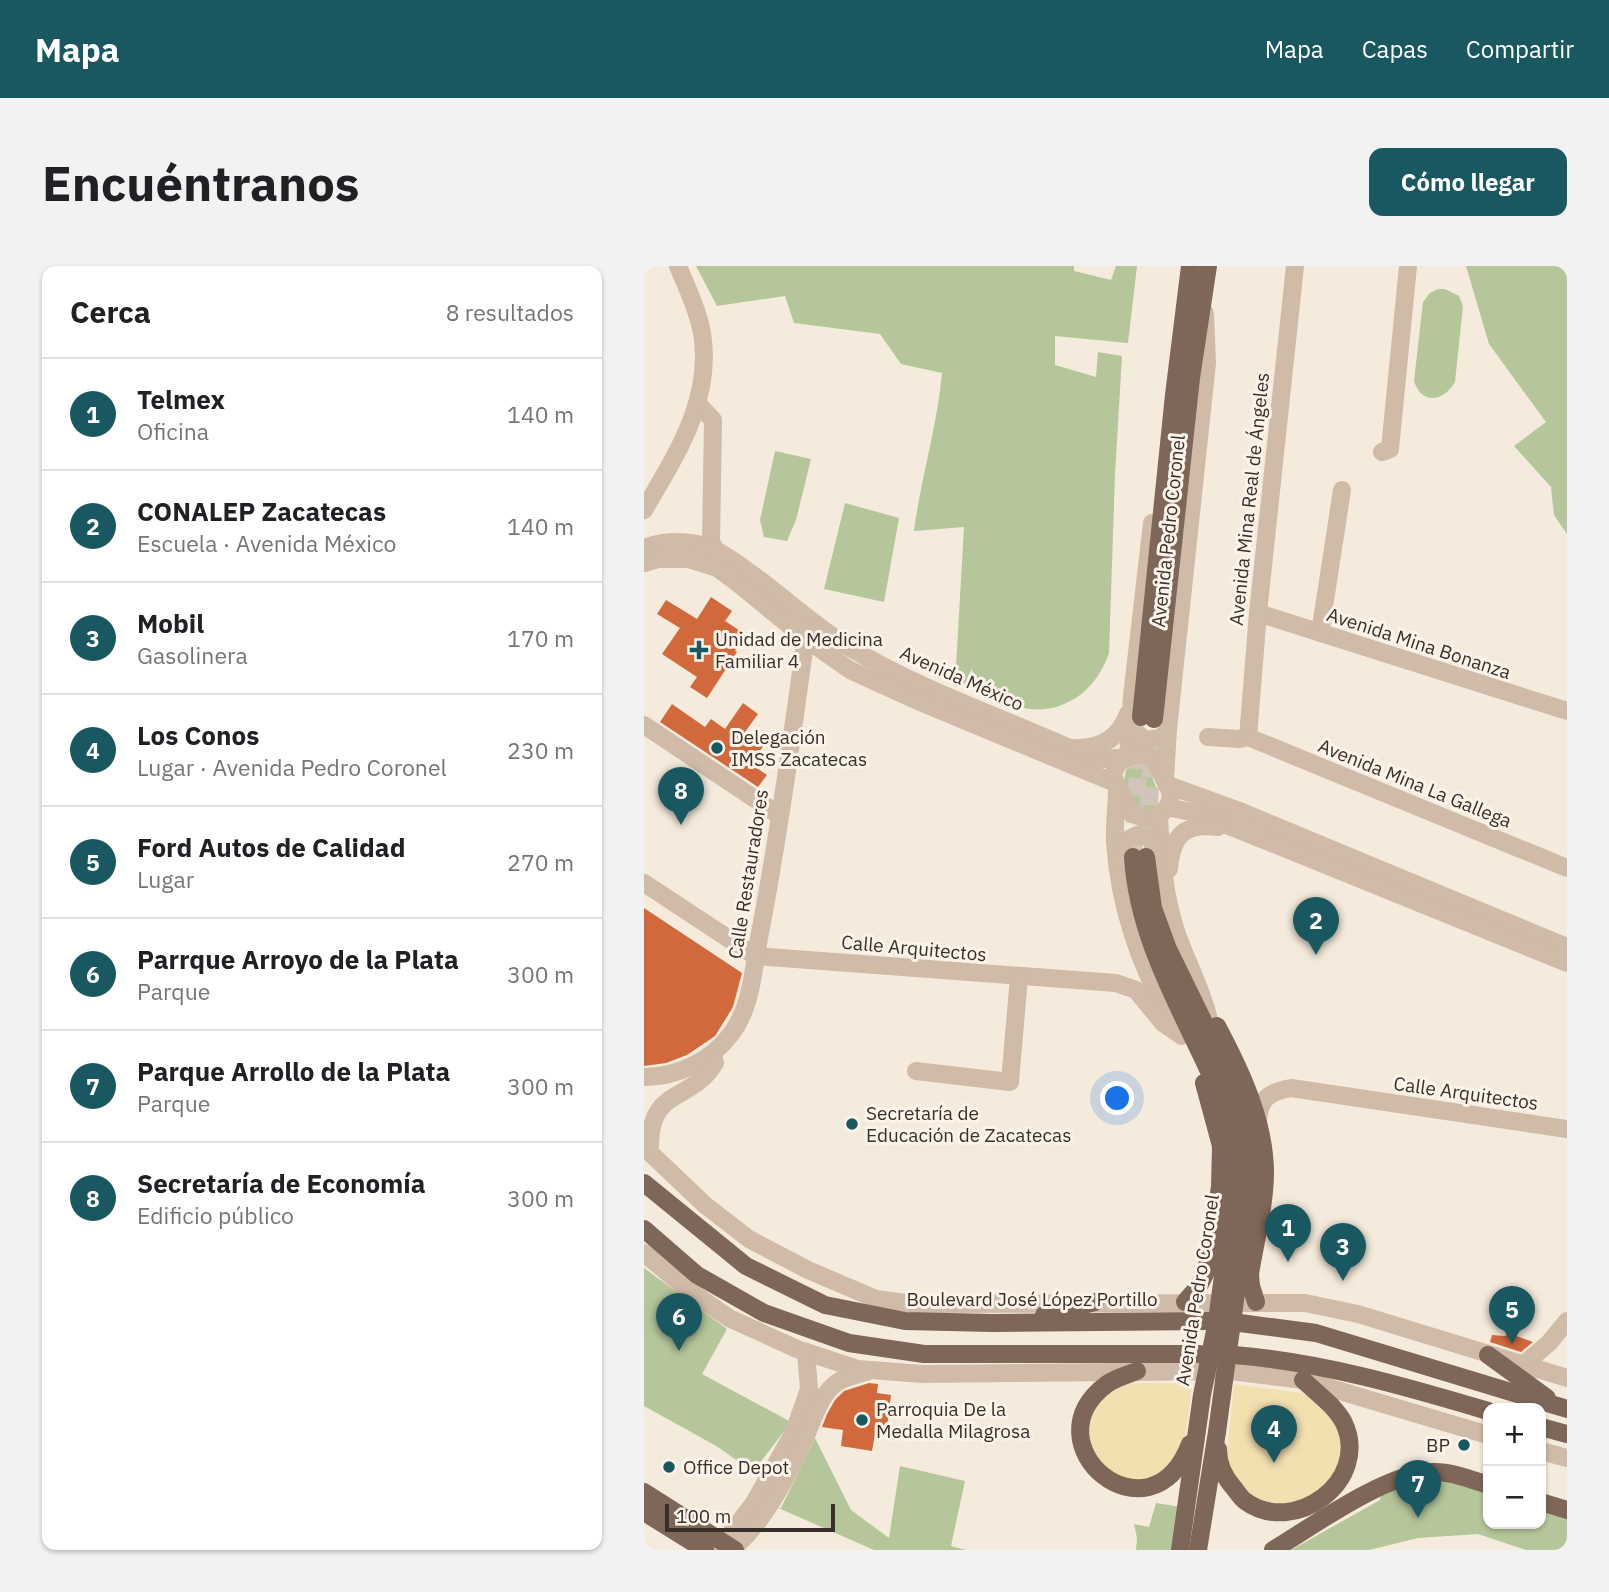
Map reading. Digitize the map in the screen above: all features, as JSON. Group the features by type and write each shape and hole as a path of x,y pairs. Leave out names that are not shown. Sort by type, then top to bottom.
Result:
{"main road":[{"name":"Avenida Pedro Coronel","path":"1145,715 1191,378 1195,286 1190,266"},
{"name":"Avenida Pedro Coronel","path":"1195,286 1208,266"},
{"name":"Avenida Pedro Coronel","path":"1139,857 1137,898 1153,950 1166,982 1199,1044 1233,1089 1245,1130 1250,1170 1240,1206 1202,1395 1180,1550"},
{"path":"1207,1008 1232,1054 1258,1124 1265,1157 1265,1177 1250,1282 1256,1302"},
{"path":"1185,1302 1205,1276 1216,1219 1221,1166 1217,1130 1203,1077 1199,1044"},
{"name":"Boulevard José López Portillo","path":"644,1183 746,1266 825,1305 905,1321 1208,1321"},
{"name":"Avenida Pedro Coronel","path":"1198,1550 1217,1432 1240,1206"},
{"path":"644,1229 697,1275 764,1313 849,1343 924,1354 1200,1354"},
{"path":"1205,1276 1228,1285 1250,1282"},
{"path":"992,1323 1096,1302"},
{"path":"1240,1323 1316,1333 1563,1408"},
{"path":"1054,1354 1137,1371"},
{"path":"1234,1354 1309,1363 1483,1410"},
{"path":"1488,1355 1563,1408"},
{"path":"1137,1371 1108,1383 1093,1397 1083,1416 1083,1449 1096,1471 1106,1480 1128,1487 1138,1488 1158,1483 1178,1468 1197,1425"},
{"path":"1217,1432 1218,1459 1226,1479 1245,1501 1268,1511 1284,1512 1297,1510 1324,1498 1340,1480 1346,1468 1347,1431 1337,1412 1303,1380"},
{"path":"1546,1428 1567,1434"},
{"path":"1273,1550 1386,1483 1409,1475 1432,1471 1458,1475 1483,1483"},
{"path":"644,1492 728,1548"},
{"path":"1546,1504 1567,1510"},
{"path":"644,1512 705,1550"}],"street":[{"path":"644,510 685,439 697,402 703,360 702,335 697,313 678,266"},
{"name":"Avenida Mina Real de Ángeles","path":"1248,737 1258,613 1295,266"},
{"path":"1382,452 1390,449 1408,266"},
{"name":"Avenida Pedro Coronel","path":"1128,757 1145,715 1173,346 1195,286"},
{"path":"697,402 713,420 711,542 717,552"},
{"path":"1320,633 1342,490"},
{"name":"Avenida México","path":"644,548 659,542 684,542 711,548 734,561 832,637 913,682 1096,758 1128,757"},
{"name":"Avenida México","path":"644,563 658,559 688,559 717,568 806,639 850,670 1116,785"},
{"name":"Avenida Mina Bonanza","path":"1258,613 1567,711"},
{"name":"Calle Restauradores","path":"644,1077 675,1073 713,1054 732,1033 745,1007 753,981 808,618"},
{"path":"1068,747 1101,746 1145,715"},
{"name":"Avenida Pedro Coronel","path":"1145,715 1166,782"},
{"path":"644,726 779,815"},
{"path":"1208,737 1248,737"},
{"name":"Avenida Mina La Gallega","path":"1248,737 1567,868"},
{"path":"1163,811 1171,793 1153,758 1141,754 1120,762 1113,773 1116,785 1131,813 1148,819 1163,811 1195,813 1567,963"},
{"path":"1166,782 1567,947"},
{"name":"Avenida Pedro Coronel","path":"1116,785 1115,839 1118,870 1129,922 1139,952 1162,1002 1199,1044"},
{"name":"Avenida Pedro Coronel","path":"1163,811 1161,870 1178,937 1207,1008 1199,1044"},
{"path":"1167,896 1170,856 1179,836 1194,827 1237,829"},
{"path":"1118,870 1122,847 1130,837 1144,835 1153,841 1161,870"},
{"name":"Calle Arquitectos","path":"644,883 755,956 1116,983 1136,990 1163,1023 1199,1044"},
{"path":"916,1071 1010,1082 1018,977"},
{"path":"713,1054 715,1063 708,1074 665,1101 654,1116 647,1149 705,1205 749,1239 808,1270 876,1299 914,1304 1305,1303 1331,1307 1567,1378"},
{"name":"Calle Arquitectos","path":"1258,1124 1260,1104 1265,1097 1276,1090 1291,1088 1567,1129"},
{"path":"644,1253 687,1289 729,1318 806,1352 870,1371 922,1374 1231,1371 1303,1380 1483,1434"},
{"path":"1522,1365 1544,1348 1567,1321"},
{"path":"728,1548 755,1525 794,1432 809,1389 806,1352"},
{"path":"773,1484 803,1443 824,1396 839,1381 870,1371"},
{"path":"1546,1452 1567,1458"}],"green space":[{"path":"696,266 1074,266 1074,271 1111,280 1116,266 1137,266 1128,343 1055,336 1055,365 1096,377 1098,352 1122,356 1109,653 1098,676 1083,693 1065,704 1045,709 1025,708 1005,701 987,688 971,669 969,685 955,684 964,527 914,531 942,373 901,364 880,334 794,323 785,296 717,306"},
{"path":"1466,266 1567,266 1567,534 1554,515 1551,487 1514,446 1546,422 1489,344"},
{"path":"1445,289 1459,296 1463,306 1455,382 1445,393 1433,398 1422,394 1414,381 1423,302 1430,293"},
{"path":"775,451 811,459 796,520 787,541 764,537 760,520"},
{"path":"845,503 899,518 884,602 824,589"},
{"path":"1139,764 1155,784 1158,798 1155,809 1138,809 1124,781 1126,770 1131,765"},
{"path":"644,1268 727,1329 702,1374 791,1422 753,1472 718,1447 644,1406"},
{"path":"815,1438 851,1510 889,1538 900,1466 965,1481 951,1546 966,1550 874,1550 776,1507 781,1508"},
{"path":"1430,1477 1483,1488 1483,1529 1546,1529 1546,1507 1567,1513 1567,1550 1526,1550 1478,1534 1418,1538 1369,1550 1291,1550 1380,1500 1381,1491"},
{"path":"1156,1503 1181,1507 1175,1550 1136,1550 1134,1524 1149,1527"}],"sand":[{"path":"1134,1383 1192,1383 1187,1425 1181,1447 1162,1473 1142,1479 1120,1477 1110,1472 1101,1466 1089,1449 1090,1422 1096,1406 1108,1393"},
{"path":"1234,1384 1302,1393 1319,1402 1333,1416 1341,1434 1342,1454 1337,1473 1310,1500 1272,1505 1253,1497 1240,1485 1230,1469 1227,1451"}],"building":[{"name":"Unidad de Medicina Familiar 4","path":"711,597 732,611 725,621 745,634 735,651 737,652 707,698 690,687 697,677 662,654 680,628 657,614 666,600 697,619"},
{"name":"Delegación IMSS Zacatecas","path":"743,703 758,714 745,732 764,745 751,764 767,775 758,787 660,722 672,704 705,727 711,719 725,729"},
{"path":"644,908 742,973 733,1007 715,1036 687,1055 666,1063 644,1066"},
{"path":"1511,1334 1533,1342 1521,1352 1490,1342 1492,1335"},
{"path":"869,1383 878,1384 877,1393 891,1395 886,1435 875,1434 872,1451 841,1446 843,1430 822,1427 827,1414 844,1391"}],"tunnel":[{"path":"1147,832 1154,724"},
{"path":"1133,850 1140,741"}],"place":[{"name":"Unidad de Medicina Familiar 4","path":"699,650"},
{"name":"Delegación IMSS Zacatecas","path":"717,748"},
{"name":"Secretaría de Economía","path":"681,825"},
{"name":"CONALEP Zacatecas","path":"1316,955"},
{"name":"Secretaría de Educación de Zacatecas","path":"852,1124"},
{"name":"Telmex","path":"1288,1262"},
{"name":"Mobil","path":"1343,1281"},
{"name":"Ford Autos de Calidad","path":"1512,1344"},
{"name":"Parrque Arroyo de la Plata","path":"679,1351"},
{"name":"Parroquia De la Medalla Milagrosa","path":"862,1420"},
{"name":"BP","path":"1464,1445"},
{"name":"Los Conos","path":"1274,1463"},
{"name":"Office Depot","path":"669,1467"},
{"name":"Parque Arrollo de la Plata","path":"1418,1518"}]}
